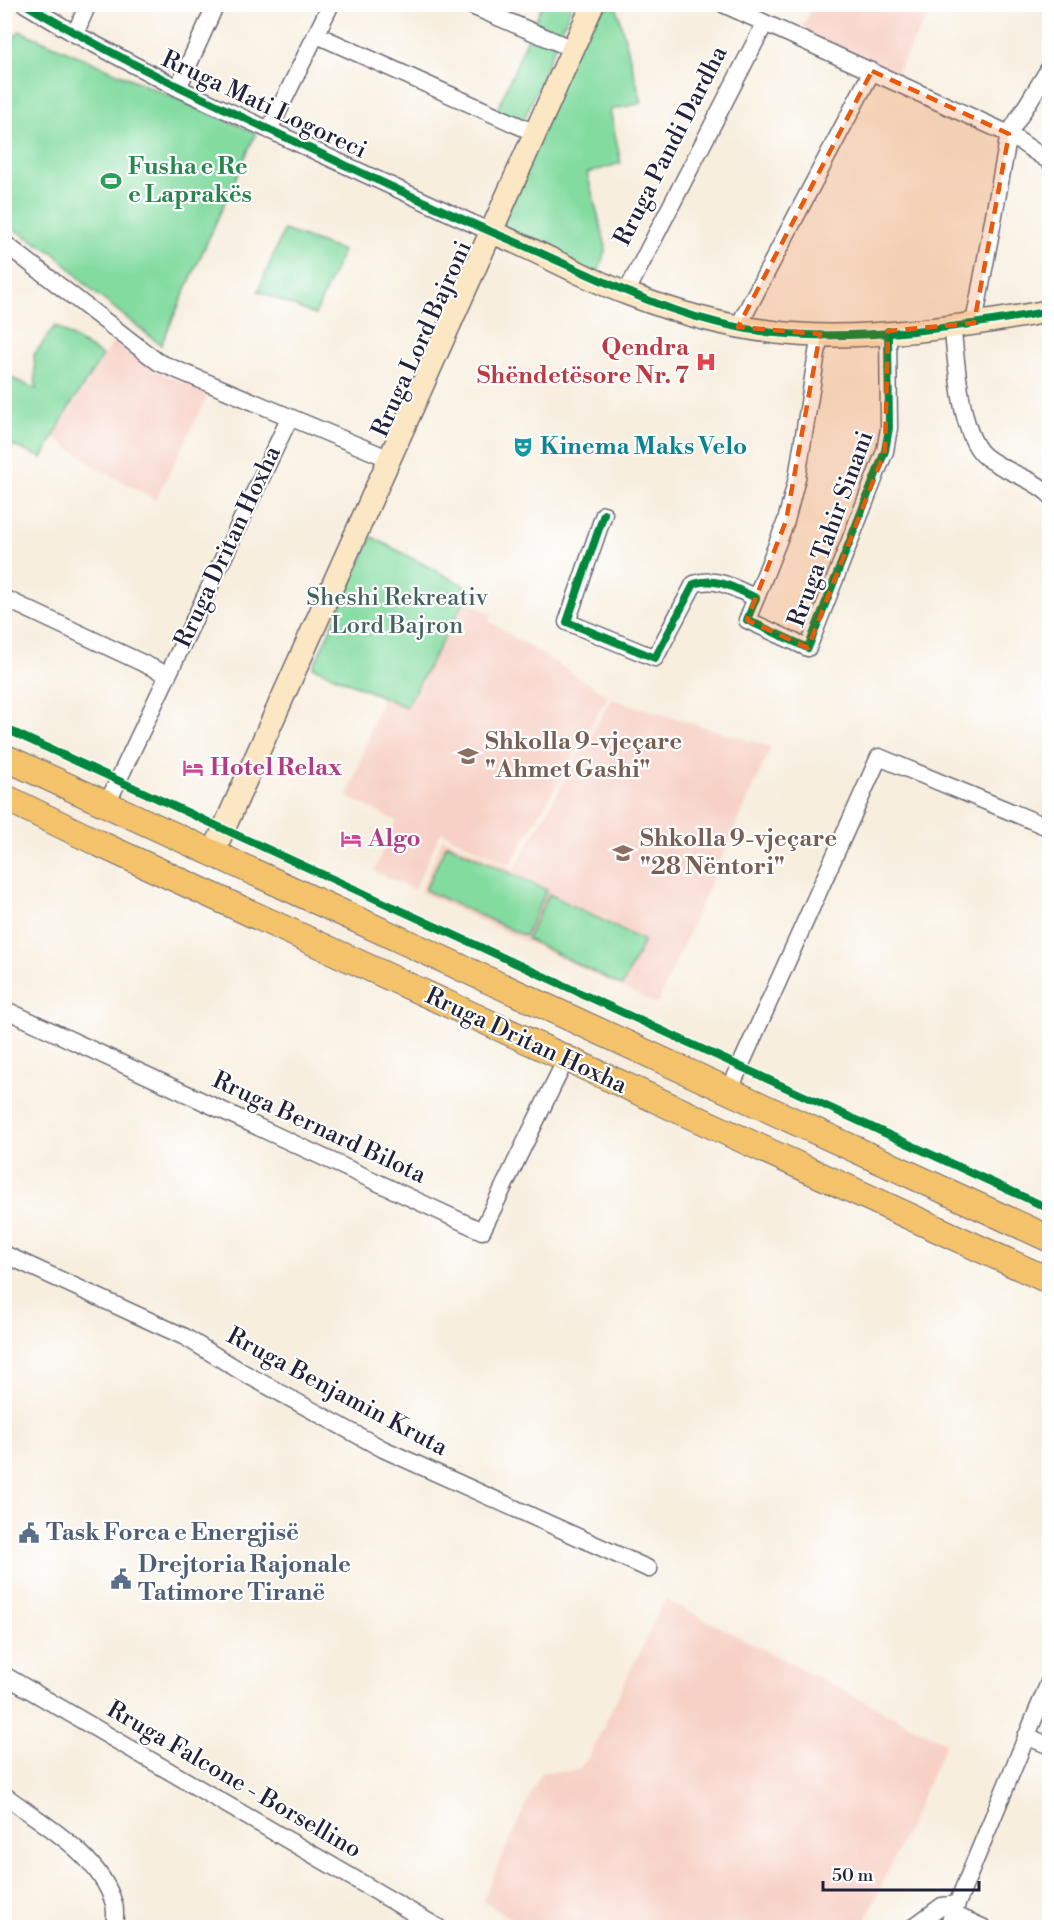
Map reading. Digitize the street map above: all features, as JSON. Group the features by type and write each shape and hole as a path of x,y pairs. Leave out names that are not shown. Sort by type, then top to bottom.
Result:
{"main road":[{"name":"Rruga Lord Bajroni","path":"197,888 593,4"},
{"path":"491,232 626,293 694,316 775,333 888,331 963,324 1050,311"},
{"name":"Rruga Dritan Hoxha","path":"4,757 1050,1239"},
{"name":"Rruga Dritan Hoxha","path":"4,797 1050,1281"}],"street":[{"name":"Rruga Mati Logoreci","path":"25,4 75,34 178,88 491,232"},
{"path":"75,34 88,4"},
{"path":"178,88 216,4"},
{"path":"269,130 331,4"},
{"path":"467,4 573,49"},
{"path":"723,4 1009,134 1050,162"},
{"name":"Rruga Pandi Dardha","path":"626,293 765,23"},
{"path":"317,35 535,133"},
{"path":"1048,492 986,457 976,447 966,417 963,324 1009,134 1050,67"},
{"path":"738,327 872,71"},
{"path":"4,243 158,362 289,419 390,459"},
{"name":"Rruga Tahir Sinani","path":"820,334 797,478 786,520 747,620 808,648 885,451 889,428 888,331"},
{"name":"Rruga Dritan Hoxha","path":"107,804 289,419"},
{"name":"Rruga Tahir Sinani","path":"604,514 567,622 656,658 694,584 703,580 719,581 756,598"},
{"name":"Rruga Dritan Hoxha","path":"4,598 168,675"},
{"path":"729,1091 879,757 1050,828"},
{"name":"Rruga Bernard Bilota","path":"4,1009 482,1231 547,1103 566,1059"},
{"name":"Rruga Benjamin Kruta","path":"4,1254 185,1337 242,1372 384,1449 649,1569"},
{"name":"Rruga Falcone - Borsellino","path":"4,1675 439,1928"},
{"path":"952,1915 1050,1680"},
{"path":"1026,1736 1050,1746"},
{"path":"4,1795 75,1849 94,1867 106,1885 115,1907 114,1928"},
{"path":"912,1928 942,1906 952,1915 984,1928"}],"highlighted area":[{"path":"872,71 1009,134 974,323 888,331 885,451 808,648 747,620 786,521 820,334 738,327"}],"shaded area":[{"path":"813,5 918,5 930,12 896,73 800,32"},
{"path":"113,342 154,370 209,393 156,500 97,468 54,437"},
{"name":"Shkolla 9-vjeçare \"Ahmet Gashi\"","path":"466,601 492,614 489,621 608,696 510,865 441,832 414,890 374,871 396,821 348,797 382,696 406,707"},
{"name":"Shkolla 9-vjeçare \"28 Nëntori\"","path":"611,699 771,747 657,1004 420,892 443,838 514,869"},
{"path":"665,1599 946,1743 863,1927 526,1927 482,1901 541,1772 576,1771 589,1757"}],"green space":[{"path":"542,5 572,5 521,127 495,115"},
{"path":"593,5 616,5 642,103 610,110 621,163 587,173 606,247 596,280 491,232"},
{"name":"Fusha e Re e Laprakës","path":"20,31 256,133 161,345 94,292 54,253 5,224 5,46"},
{"path":"284,230 343,251 315,315 258,291"},
{"path":"55,326 103,356 70,406 42,458 5,442 5,375 36,389 34,355"},
{"name":"Sheshi Rekreativ Lord Bajron","path":"372,537 471,589 406,707 313,667"},
{"path":"447,844 547,890 525,936 425,890"},
{"path":"549,894 644,941 622,986 527,939"}],"cycle path":[{"path":"25,4 161,78 454,216 636,296 703,319 775,333 843,335 948,327 1050,311"},
{"path":"604,514 567,622 655,658 694,584 710,582 726,585 756,598 747,620 808,648 885,451 889,428 888,331"},
{"path":"4,728 1050,1209"}],"place":[{"name":"Fusha e Re e Laprakës","path":"111,181"},
{"name":"Qendra Shëndetësore Nr. 7","path":"706,362"},
{"name":"Kinema Maks Velo","path":"523,447"},
{"name":"Shkolla 9-vjeçare \"Ahmet Gashi\"","path":"468,756"},
{"name":"Hotel Relax","path":"193,768"},
{"name":"Algo","path":"351,839"},
{"name":"Shkolla 9-vjeçare \"28 Nëntori\"","path":"623,853"},
{"name":"Task Forca e Energjisë","path":"29,1533"},
{"name":"Drejtoria Rajonale Tatimore Tiranë","path":"121,1579"}]}
